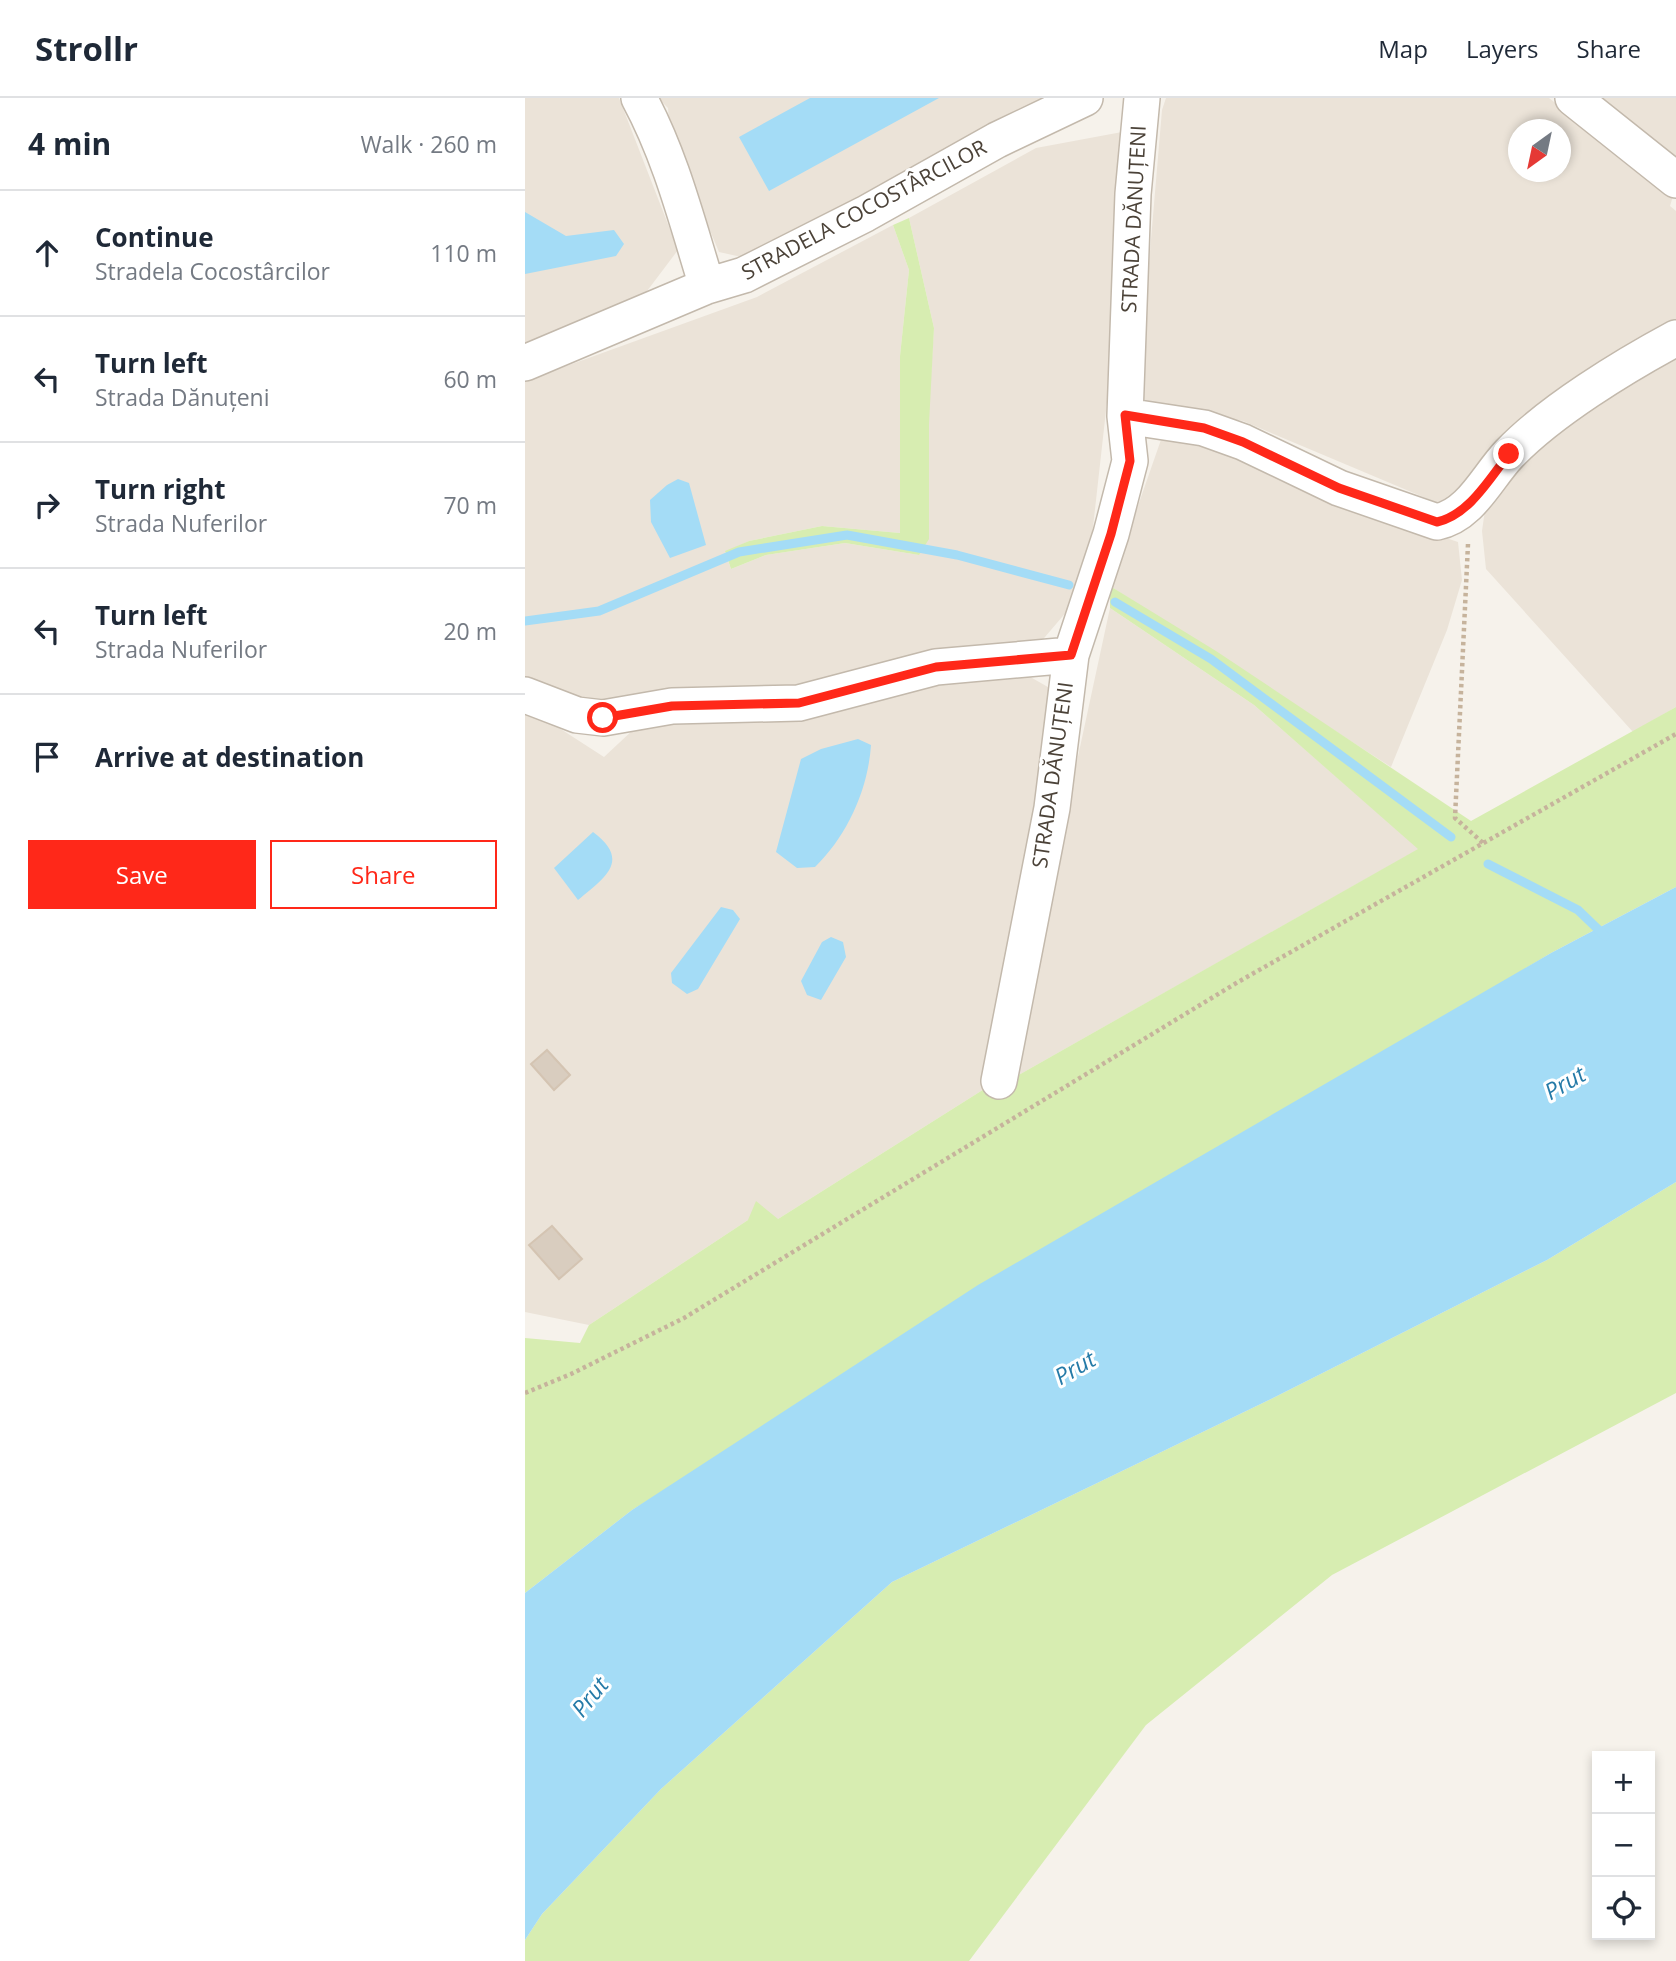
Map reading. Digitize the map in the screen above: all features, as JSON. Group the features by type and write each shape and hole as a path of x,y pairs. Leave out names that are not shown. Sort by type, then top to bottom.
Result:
{"street":[{"path":"639,98 653,124 673,175 707,286"},
{"name":"STRADELA COCOSTÂRCILOR","path":"525,363 707,286 744,275 997,140 1085,98"},
{"name":"STRADA DĂNUȚENI","path":"999,1081 1052,808 1071,655 1111,534 1130,461 1125,415 1133,194 1142,98"},
{"path":"1573,98 1676,180"},
{"path":"1125,415 1204,428 1243,442 1339,488 1437,522 1452,519 1464,508 1509,454 1544,423 1637,359 1676,338"},
{"path":"525,695 577,715 603,718 672,706 799,703 936,667 1071,655"}],"path":[{"path":"1464,508 1469,558 1454,792 1455,818 1483,843"},
{"path":"525,1393 571,1374 684,1318 1238,982 1676,734"}],"shaded area":[{"path":"525,98 619,98 678,250 635,307 525,351"},
{"path":"658,98 1052,98 755,260 719,252 670,135 668,108"},
{"path":"1166,98 1549,98 1673,196 1670,206 1676,211 1676,320 1539,407 1447,507 1243,421 1143,403 1144,322 1162,110"},
{"path":"1602,98 1676,98 1676,159"},
{"path":"1122,132 1118,303 1090,554 1074,603 1039,644 810,692 599,708 525,686 525,381 757,297 893,225 909,270 900,356 900,533 822,526 749,541 725,552 731,569 766,555 845,543 919,555 934,328 909,218 1036,148"},
{"path":"1676,350 1676,707 1633,732 1486,569 1482,531 1485,510 1520,458"},
{"path":"1163,434 1247,455 1333,500 1458,542 1462,580 1447,630 1391,767 1110,586"},
{"path":"1110,608 1254,705 1419,849 1008,1081"},
{"path":"1020,671 1060,694 989,1086 778,1219 748,1220 589,1325 525,1312 525,706 604,757 649,715 943,672"}],"green space":[{"path":"909,218 934,328 929,424 929,539 919,555 845,543 766,555 731,569 725,551 749,541 822,526 900,533 900,356 909,270 893,225"},
{"path":"1110,586 1216,651 1471,821 1676,707 1676,887 1551,953 632,1510 525,1593 525,1338 580,1343 589,1325 748,1220 756,1201 778,1219 989,1086 1008,1081 1418,849 1254,705 1110,608"},
{"path":"1676,1182 1676,1393 1332,1575 1146,1725 969,1961 525,1961 525,1940 542,1914 661,1789 892,1582 1271,1399 1547,1260"}],"water":[{"path":"810,98 939,98 769,191 739,137"},
{"path":"525,212 566,236 614,230 624,244 616,256 525,274"},
{"path":"678,479 689,483 706,545 670,558 651,522 650,500"},
{"path":"858,739 871,745 865,779 854,811 837,841 815,867 797,868 776,852 801,759 821,749"},
{"path":"593,832 605,842 612,860 610,869 578,900 554,868"},
{"name":"Prut","path":"1676,887 1676,1182 1547,1260 1271,1399 892,1582 661,1789 542,1914 525,1940 525,1593 632,1510 978,1285 1551,953"},
{"path":"721,907 733,910 740,919 698,989 687,994 672,983 671,973"},
{"path":"831,937 843,942 846,957 821,1000 807,995 801,981 822,942"}],"building":[{"path":"547,1050 570,1075 554,1090 531,1064"},
{"path":"552,1226 582,1259 559,1279 529,1245"}],"waterway":[{"path":"525,621 599,611 739,552 847,535 957,555 1069,585"},
{"path":"1115,602 1211,659 1451,837"},
{"path":"1488,864 1578,910 1605,936"}],"route":[{"path":"603,718 672,706 799,703 936,667 1071,655 1111,534 1130,461 1125,415 1204,428 1243,442 1339,488 1437,522 1452,519 1464,508 1509,454"}]}
